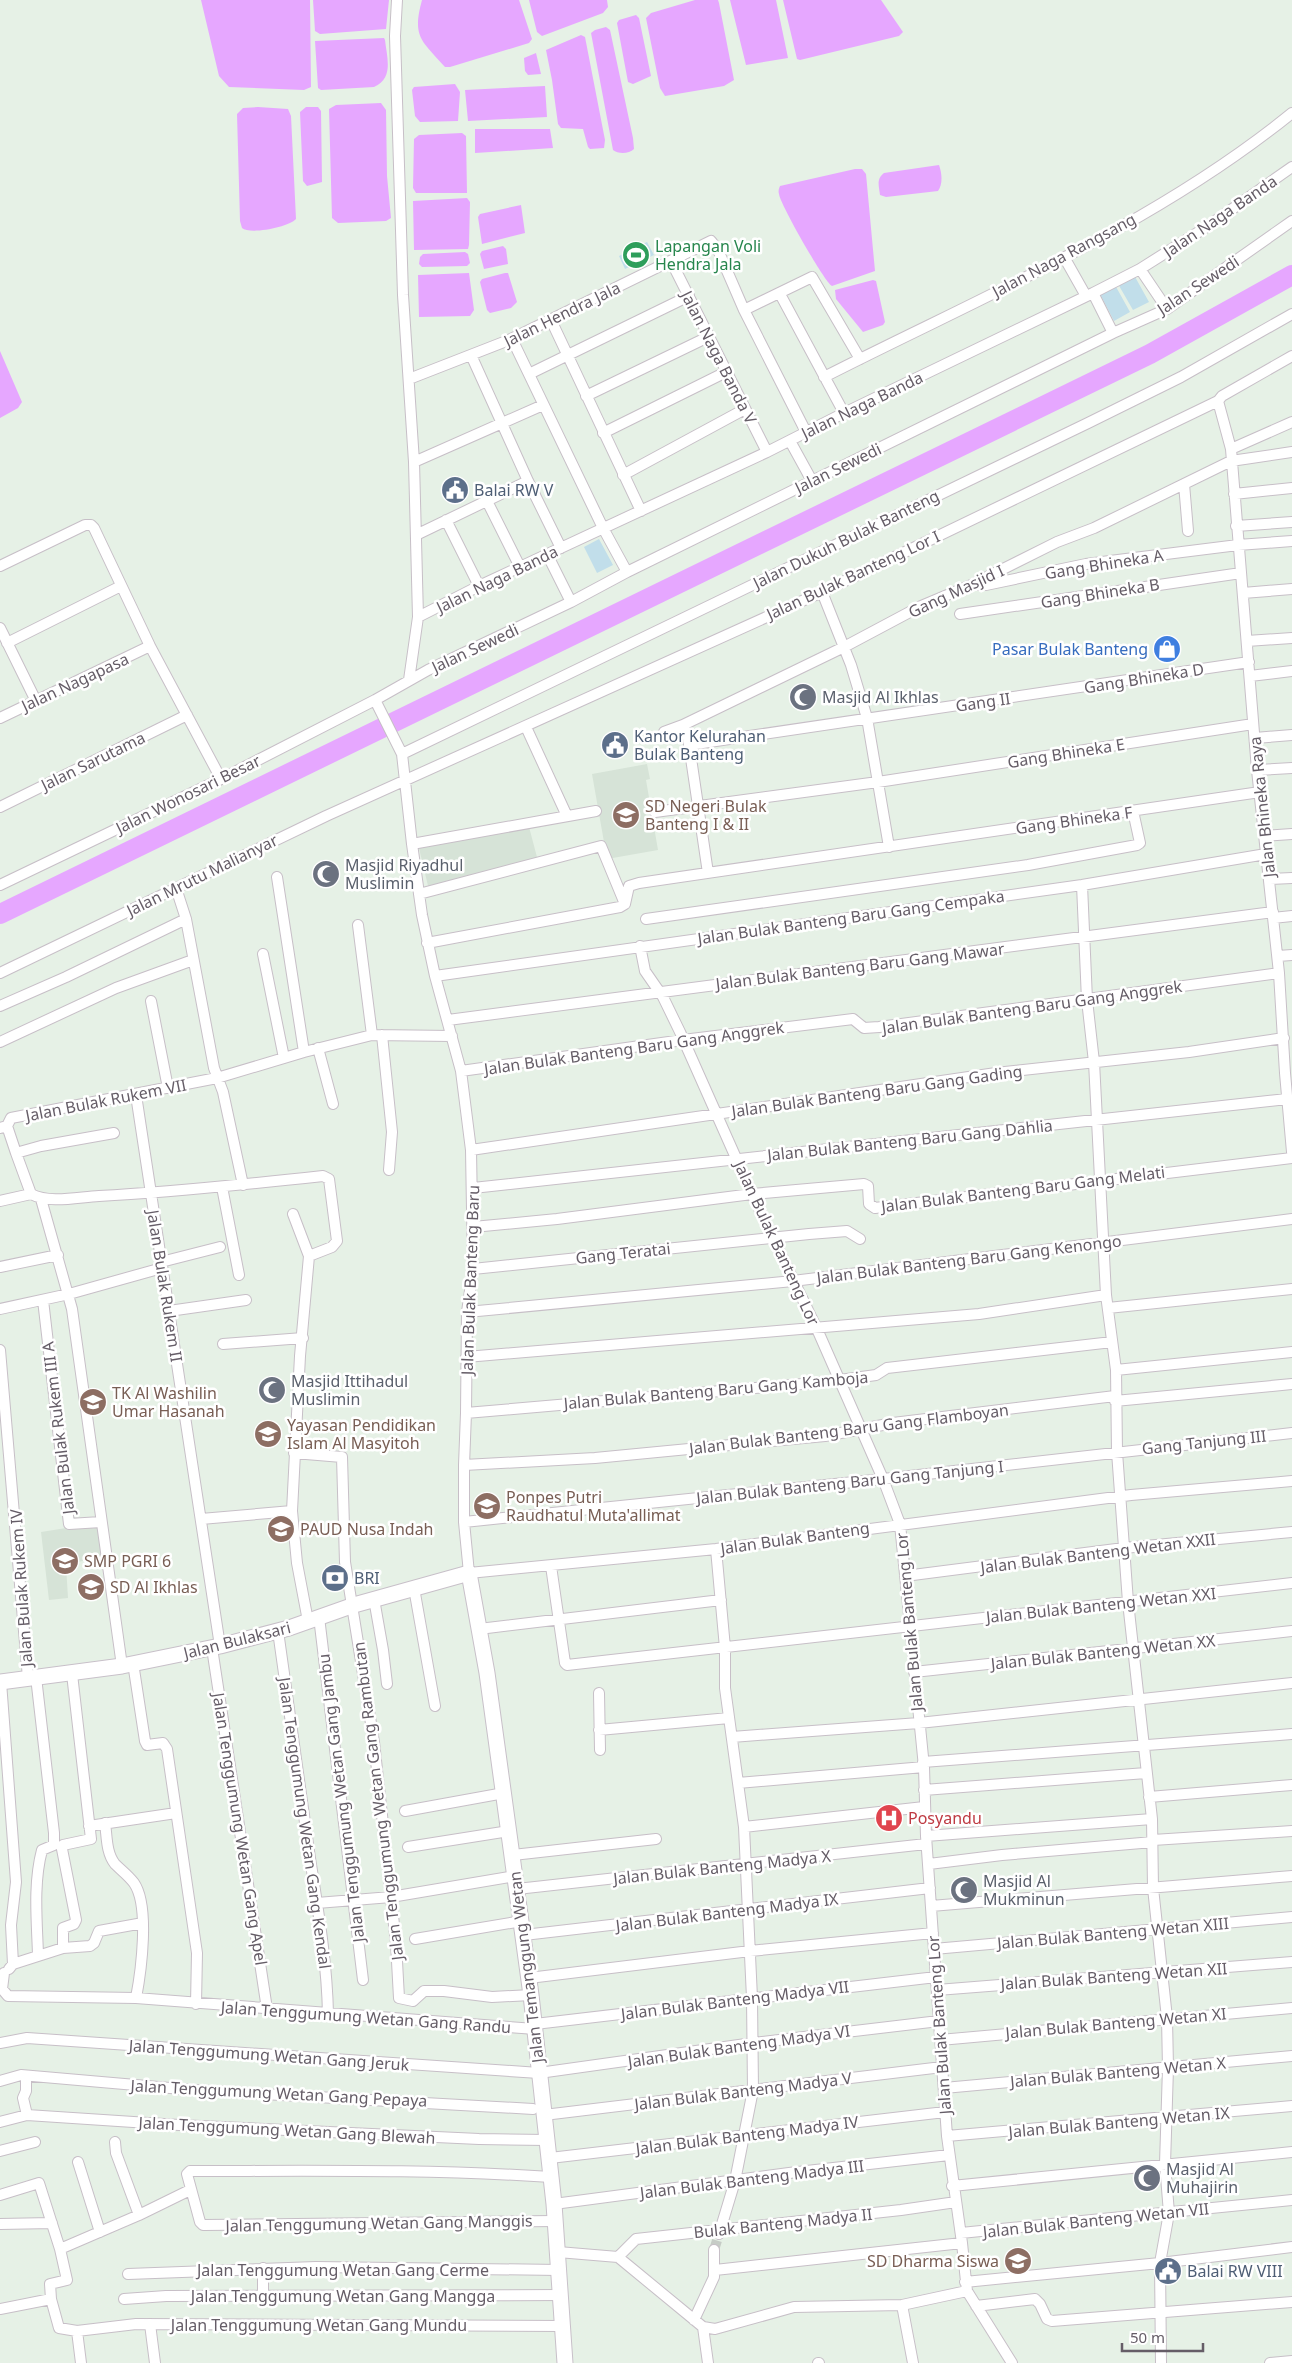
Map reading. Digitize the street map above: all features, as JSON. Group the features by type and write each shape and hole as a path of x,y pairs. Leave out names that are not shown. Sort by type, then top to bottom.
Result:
{"street":[{"path":"397,0 395,36 403,295 414,462 418,617 409,680"},
{"name":"Jalan Naga Rangsang","path":"824,377 1124,225 1220,166 1292,113"},
{"name":"Jalan Naga Banda","path":"418,617 479,586 768,452 844,413 1090,295 1140,269 1208,226 1292,167"},
{"name":"Jalan Sewedi","path":"375,700 409,680 571,602 627,572 1113,333 1167,309 1292,221"},
{"name":"Jalan Hendra Jala","path":"409,379 512,339 711,241 718,250 744,310"},
{"path":"1064,257 1113,333"},
{"name":"Jalan Naga Banda V","path":"671,261 768,452"},
{"path":"1140,269 1167,309"},
{"path":"806,432 744,310 812,277 860,358"},
{"path":"780,294 844,413"},
{"path":"529,374 689,296"},
{"name":"Jalan Dukuh Bulak Banteng","path":"401,751 1182,377 1292,314"},
{"path":"551,320 640,511"},
{"path":"586,396 708,337"},
{"path":"512,339 603,528 627,572"},
{"path":"471,355 528,482 561,548"},
{"name":"Jalan Bulak Banteng Lor I","path":"406,780 822,592 1218,401 1222,396 1292,356"},
{"path":"603,433 726,372"},
{"name":"Jalan Bhineka Raya","path":"1218,401 1231,449 1257,770 1279,973 1286,990 1286,1031 1292,1152"},
{"path":"414,462 543,405"},
{"path":"623,475 745,409"},
{"path":"1231,449 1292,422"},
{"path":"790,441 812,481"},
{"name":"Gang Masjid I","path":"664,732 683,725 844,647 920,606 971,585 1057,542 1094,528 1231,462 1292,452"},
{"path":"416,535 528,482"},
{"path":"1184,484 1188,530"},
{"path":"1234,494 1292,488"},
{"path":"487,501 520,567"},
{"path":"446,520 479,586"},
{"path":"1236,526 1292,522"},
{"path":"0,566 85,525 91,525 150,646 221,779"},
{"name":"Gang Bhineka A","path":"971,585 986,585 1086,564 1238,545 1292,541"},
{"path":"547,554 571,602"},
{"name":"Gang Bhineka B","path":"960,614 1241,573"},
{"path":"7,643 121,586"},
{"path":"1243,593 1292,589"},
{"path":"822,592 844,647 867,718 889,847"},
{"path":"0,628 36,701"},
{"path":"1248,642 1292,638"},
{"name":"Jalan Nagapasa","path":"0,718 150,646"},
{"name":"Gang Bhineka D","path":"1040,694 1249,662"},
{"path":"1250,676 1292,671"},
{"name":"Gang II","path":"689,745 1040,694"},
{"name":"Jalan Bulak Banteng Baru","path":"375,700 401,751 406,780 412,844 427,943 434,976 461,1071 471,1150 473,1269 467,1312 464,1574"},
{"name":"Jalan Wonosari Besar","path":"0,885 221,779 375,700"},
{"name":"Jalan Sarutama","path":"0,807 187,715"},
{"name":"Gang Bhineka E","path":"655,812 878,782 1253,724"},
{"path":"683,725 689,745 708,873"},
{"path":"526,727 567,816"},
{"path":"1255,738 1292,735"},
{"path":"1257,770 1292,768"},
{"name":"Jalan Mrutu Malianyar","path":"0,973 406,780"},
{"name":"Gang Bhineka F","path":"625,904 630,885 1260,792"},
{"path":"412,844 596,811"},
{"path":"646,919 1028,865 1137,845 1140,843 1133,811"},
{"path":"1264,836 1292,834"},
{"path":"419,894 602,846 625,904 620,907 571,917 427,943"},
{"name":"Jalan Bulak Banteng Baru Gang Cempaka","path":"434,976 1082,885 1266,854"},
{"path":"277,877 304,1052"},
{"path":"1270,879 1292,878"},
{"path":"1082,885 1087,1000 1094,1062 1106,1294 1116,1370 1117,1452 1125,1496 1124,1548 1128,1602 1152,1819 1153,1888 1167,2018 1168,2068 1165,2164 1169,2213 1160,2263 1161,2363"},
{"path":"176,888 186,919 217,1078 223,1092 243,1185"},
{"name":"Jalan Bulak Banteng Baru Gang Mawar","path":"448,1020 1084,938 1273,915 1292,916"},
{"path":"0,1006 66,977 186,919"},
{"path":"358,925 392,1132 389,1170"},
{"name":"Jalan Bulak Banteng Lor","path":"640,946 645,971 659,992 718,1114 752,1194 817,1329 883,1480 900,1524 923,1764 926,1840 947,2136 966,2286"},
{"path":"263,954 284,1058"},
{"path":"1278,956 1292,955"},
{"path":"0,1042 116,988 193,960"},
{"name":"Jalan Bulak Banteng Baru Gang Anggrek","path":"461,1071 683,1040 853,1019 867,1029 1279,973"},
{"path":"150,1001 168,1088"},
{"name":"Jalan Bulak Banteng Baru Gang Gading","path":"471,1150 996,1073 1189,1052 1286,1031"},
{"name":"Jalan Bulak Rukem VII","path":"3,1127 12,1118 217,1078 318,1048 377,1035 450,1036"},
{"path":"318,1048 333,1104"},
{"name":"Jalan Bulak Rukem II","path":"136,1095 201,1519 216,1647"},
{"name":"Jalan Bulak Banteng Baru Gang Dahlia","path":"473,1188 1097,1119 1289,1105"},
{"path":"3,1127 36,1196 58,1255 69,1294 85,1394 101,1522 127,1665 145,1741 147,1745 163,1743 166,1745 197,1953 196,2004"},
{"path":"16,1153 41,1146 114,1133"},
{"name":"Jalan Bulak Banteng Baru Gang Melati","path":"473,1227 620,1212 752,1194 864,1184 868,1186 869,1204 875,1208 1292,1158"},
{"path":"0,1200 36,1196 152,1193 326,1177 329,1179 337,1241 332,1247 309,1256 293,1214"},
{"path":"222,1187 239,1274"},
{"name":"Jalan Bulak Banteng Baru Gang Kenongo","path":"467,1312 793,1281 1292,1218"},
{"name":"Gang Teratai","path":"473,1269 773,1237 847,1231 852,1232 860,1239"},
{"path":"0,1309 69,1294 220,1247"},
{"path":"0,1268 58,1255"},
{"name":"Jalan Tenggumung Wetan Gang Jambu","path":"309,1256 294,1453 292,1511 297,1563 314,1619 363,1980"},
{"path":"1108,1308 1292,1289"},
{"path":"466,1357 979,1314 1106,1294"},
{"name":"Jalan Bulak Rukem III A","path":"43,1300 69,1524 101,1522"},
{"path":"169,1311 246,1300"},
{"path":"223,1344 303,1338"},
{"name":"Jalan Bulak Banteng Baru Gang Kamboja","path":"466,1413 876,1375 887,1368 1112,1342"},
{"name":"Jalan Bulak Rukem IV","path":"0,1350 32,1677 59,1845 76,1920 74,1924 63,1928 63,1948"},
{"path":"1116,1370 1292,1352"},
{"name":"Jalan Bulak Banteng Baru Gang Flamboyan","path":"464,1465 693,1450 825,1436 860,1429 1115,1398 1292,1384"},
{"name":"Gang Tanjung III","path":"1117,1452 1292,1433"},
{"name":"Jalan Bulak Banteng Baru Gang Tanjung I","path":"464,1522 883,1480 1117,1452"},
{"name":"Jalan Tenggumung Wetan Gang Rambutan","path":"294,1453 342,1458 345,1562 354,1605 374,1742 391,1897 399,1998 411,2002 424,1991 444,1991 492,1997 526,1996"},
{"name":"Jalan Bulak Banteng","path":"464,1574 716,1549 1125,1496 1292,1481"},
{"path":"201,1519 292,1511"},
{"name":"Jalan Bulak Banteng Wetan XXII","path":"905,1576 1124,1548 1292,1532"},
{"path":"716,1549 725,1648 725,1688 744,1827 749,1910 754,2090 735,2181 720,2231"},
{"path":"551,1566 558,1621"},
{"name":"Jalan Bulaksari","path":"0,1682 72,1674 216,1647 278,1631 354,1605 464,1574"},
{"name":"Jalan Temanggung Wetan","path":"464,1574 479,1630 523,1928 529,1978 526,1996 532,2028 540,2139 550,2158 547,2177 554,2204 552,2221 558,2252 555,2270 555,2295 565,2363"},
{"name":"Jalan Bulak Banteng Wetan XXI","path":"558,1621 565,1663 567,1664 725,1648 1292,1583"},
{"path":"414,1588 435,1706"},
{"path":"374,1599 387,1684"},
{"path":"479,1630 721,1600"},
{"name":"Jalan Tenggumung Wetan Gang Kendal","path":"278,1631 290,1727 297,1756 328,1982 328,2014"},
{"name":"Jalan Bulak Banteng Wetan XX","path":"914,1672 1292,1631"},
{"name":"Jalan Tenggumung Wetan Gang Apel","path":"216,1647 267,2010"},
{"path":"38,1955 37,1886 42,1850 91,1839 72,1674"},
{"path":"0,1682 16,1882 11,1925 13,1964"},
{"path":"732,1737 919,1723 1292,1683"},
{"path":"599,1693 600,1750"},
{"path":"599,1730 729,1718"},
{"path":"738,1783 923,1764 1292,1734"},
{"path":"924,1790 1146,1773"},
{"path":"1149,1797 1292,1785"},
{"path":"406,1810 504,1793"},
{"path":"744,1827 924,1807"},
{"path":"89,1826 176,1813"},
{"name":"Jalan Bulak Banteng Madya X","path":"317,1903 353,1901 516,1883 746,1865 926,1840 1152,1819"},
{"path":"105,1823 111,1857 135,1884 138,1893 143,1923 142,1962 136,1998"},
{"path":"408,1847 509,1831"},
{"path":"928,1864 1152,1841 1292,1831"},
{"path":"512,1855 656,1839"},
{"path":"931,1906 1292,1876"},
{"name":"Jalan Bulak Banteng Madya IX","path":"415,1940 523,1928 749,1910 930,1888"},
{"name":"Jalan Bulak Banteng Wetan XIII","path":"934,1949 1292,1917"},
{"path":"2,1974 13,1964 38,1955 63,1948 90,1946 94,1944 99,1931 143,1923"},
{"path":"529,1978 933,1933"},
{"name":"Jalan Bulak Banteng Wetan XII","path":"937,1990 1292,1962"},
{"name":"Jalan Tenggumung Wetan Gang Randu","path":"2,1974 2,1989 8,1996 136,1998 267,2010 532,2028"},
{"name":"Jalan Bulak Banteng Madya VII","path":"532,2028 752,1998 936,1977"},
{"name":"Jalan Bulak Banteng Wetan XI","path":"940,2040 1292,2008"},
{"name":"Jalan Bulak Banteng Madya VI","path":"536,2073 753,2043 939,2021"},
{"name":"Jalan Tenggumung Wetan Gang Jeruk","path":"0,2043 26,2038 536,2073"},
{"name":"Jalan Bulak Banteng Wetan X","path":"944,2088 1292,2056"},
{"name":"Jalan Bulak Banteng Madya V","path":"539,2110 754,2090 942,2066"},
{"name":"Jalan Tenggumung Wetan Gang Pepaya","path":"0,2081 21,2075 193,2090 539,2110"},
{"path":"26,2076 26,2091 23,2098 27,2115"},
{"name":"Jalan Bulak Banteng Wetan IX","path":"947,2136 1292,2106"},
{"name":"Jalan Bulak Banteng Madya IV","path":"550,2158 945,2112"},
{"name":"Jalan Tenggumung Wetan Gang Blewah","path":"0,2122 27,2115 179,2125 479,2139 540,2139"},
{"path":"0,2151 35,2142"},
{"path":"115,2142 116,2153 139,2215"},
{"path":"952,2186 1292,2152"},
{"name":"Jalan Bulak Banteng Madya III","path":"554,2204 949,2155"},
{"path":"78,2162 100,2232"},
{"path":"60,2249 139,2215 190,2190 187,2174 190,2171 467,2173 547,2177"},
{"path":"0,2195 39,2183 60,2249 67,2280 50,2284 51,2299 59,2328 77,2331 81,2363"},
{"name":"Jalan Tenggumung Wetan Gang Manggis","path":"190,2190 203,2225 552,2221"},
{"name":"Jalan Bulak Banteng Wetan VII","path":"716,2270 961,2238 1292,2200"},
{"name":"Bulak Banteng Madya II","path":"618,2257 636,2239 720,2231 956,2202"},
{"path":"0,2224 52,2224"},
{"path":"558,2252 618,2257 703,2327 716,2329 794,2307 902,2306 966,2286 1292,2247"},
{"path":"694,2320 716,2270 714,2250"},
{"path":"263,2268 263,2296"},
{"name":"Jalan Tenggumung Wetan Gang Cerme","path":"128,2274 263,2268 555,2270"},
{"path":"966,2286 976,2306 1012,2363"},
{"name":"Jalan Tenggumung Wetan Gang Mangga","path":"124,2299 166,2296 555,2295"},
{"path":"0,2309 51,2299"},
{"path":"976,2306 1035,2299 1040,2304 1047,2319 1052,2321 1292,2302"},
{"path":"902,2306 913,2363"},
{"path":"150,2324 155,2363"},
{"name":"Jalan Tenggumung Wetan Gang Mundu","path":"77,2331 150,2324 559,2326"},
{"path":"703,2327 708,2363"},
{"path":"1270,2363 1292,2361"}],"shaded area":[{"path":"201,0 310,0 311,87 304,90 229,87 219,76"},
{"path":"313,0 389,0 386,29 320,34 315,31"},
{"path":"422,0 519,0 532,39 529,43 445,67 421,37 418,22"},
{"path":"529,0 607,0 608,7 603,13 542,36 537,32"},
{"path":"695,0 718,0 734,80 724,86 665,96 660,88 646,18 651,13"},
{"path":"730,0 776,0 788,58 746,65"},
{"path":"783,0 881,0 903,32 899,36 800,60 797,59"},
{"path":"636,15 639,18 651,76 633,84 628,82 617,23 619,20"},
{"path":"606,27 610,30 633,138 634,149 626,153 613,150 591,33"},
{"path":"581,35 585,37 605,140 604,148 590,149 583,129 561,128 558,124 546,50"},
{"path":"384,38 388,67 387,73 380,83 374,87 321,90 318,88 315,41"},
{"path":"536,53 541,74 528,75 525,71 524,58"},
{"path":"455,84 460,92 458,121 420,122 415,116 412,90 414,87"},
{"path":"545,86 547,117 468,121 465,90"},
{"path":"381,103 386,110 387,176 391,218 386,221 338,223 332,218 329,109 336,105"},
{"path":"306,107 318,107 321,111 322,182 307,186 303,181 300,112"},
{"path":"243,108 288,109 291,116 296,219 286,225 253,231 242,228 240,221 237,114"},
{"path":"475,129 550,129 553,148 475,153"},
{"path":"462,133 466,136 467,193 416,193 413,188 414,139 419,135"},
{"path":"939,165 941,185 938,191 886,197 880,195 879,180 884,173"},
{"path":"862,169 866,174 875,271 832,286 821,272 794,227 781,201 779,190 780,186"},
{"path":"467,198 470,202 468,249 414,250 413,201"},
{"path":"521,205 525,233 482,244 478,217 480,214"},
{"name":"Lapangan Voli Hendra Jala","path":"647,242 654,255 625,269 619,256"},
{"path":"503,246 506,249 508,264 484,269 480,254 482,251"},
{"path":"465,252 468,254 470,263 467,266 422,267 419,264 420,257 423,254"},
{"path":"469,273 474,310 470,316 419,317 418,275"},
{"path":"508,273 517,302 511,308 490,313 487,310 480,282 482,279"},
{"path":"1134,275 1149,302 1133,310 1118,284"},
{"path":"873,280 876,281 885,322 883,325 863,332 836,299 835,290"},
{"path":"1115,285 1130,312 1114,321 1100,294"},
{"path":"0,351 22,402 18,408 0,418"},
{"path":"599,539 613,565 597,573 584,547"},
{"name":"SD Negeri Bulak Banteng I & II","path":"647,764 650,779 646,780 658,850 607,859 592,774"},
{"path":"528,823 538,861 429,890 418,844"},
{"name":"SMP PGRI 6","path":"98,1523 103,1556 66,1565 68,1598 49,1600 41,1532"}],"waterway":[{"path":"0,914 1150,354 1292,275"}],"tunnel":[{"path":"714,2250 719,2234"}],"place":[{"name":"Lapangan Voli Hendra Jala","path":"636,255"},
{"name":"Balai RW V","path":"455,490"},
{"name":"Pasar Bulak Banteng","path":"1167,649"},
{"name":"Masjid Al Ikhlas","path":"803,697"},
{"name":"Kantor Kelurahan Bulak Banteng","path":"615,745"},
{"name":"SD Negeri Bulak Banteng I & II","path":"626,815"},
{"name":"Masjid Riyadhul Muslimin","path":"326,874"},
{"name":"Masjid Ittihadul Muslimin","path":"272,1390"},
{"name":"TK Al Washilin Umar Hasanah","path":"93,1402"},
{"name":"Yayasan Pendidikan Islam Al Masyitoh","path":"268,1434"},
{"name":"Ponpes Putri Raudhatul Muta'allimat","path":"487,1506"},
{"name":"PAUD Nusa Indah","path":"281,1529"},
{"name":"SMP PGRI 6","path":"65,1561"},
{"name":"BRI","path":"335,1578"},
{"name":"SD Al Ikhlas","path":"91,1587"},
{"name":"Posyandu","path":"889,1818"},
{"name":"Masjid Al Mukminun","path":"964,1890"},
{"name":"Masjid Al Muhajirin","path":"1147,2178"},
{"name":"SD Dharma Siswa","path":"1018,2261"},
{"name":"Balai RW VIII","path":"1168,2271"}]}
